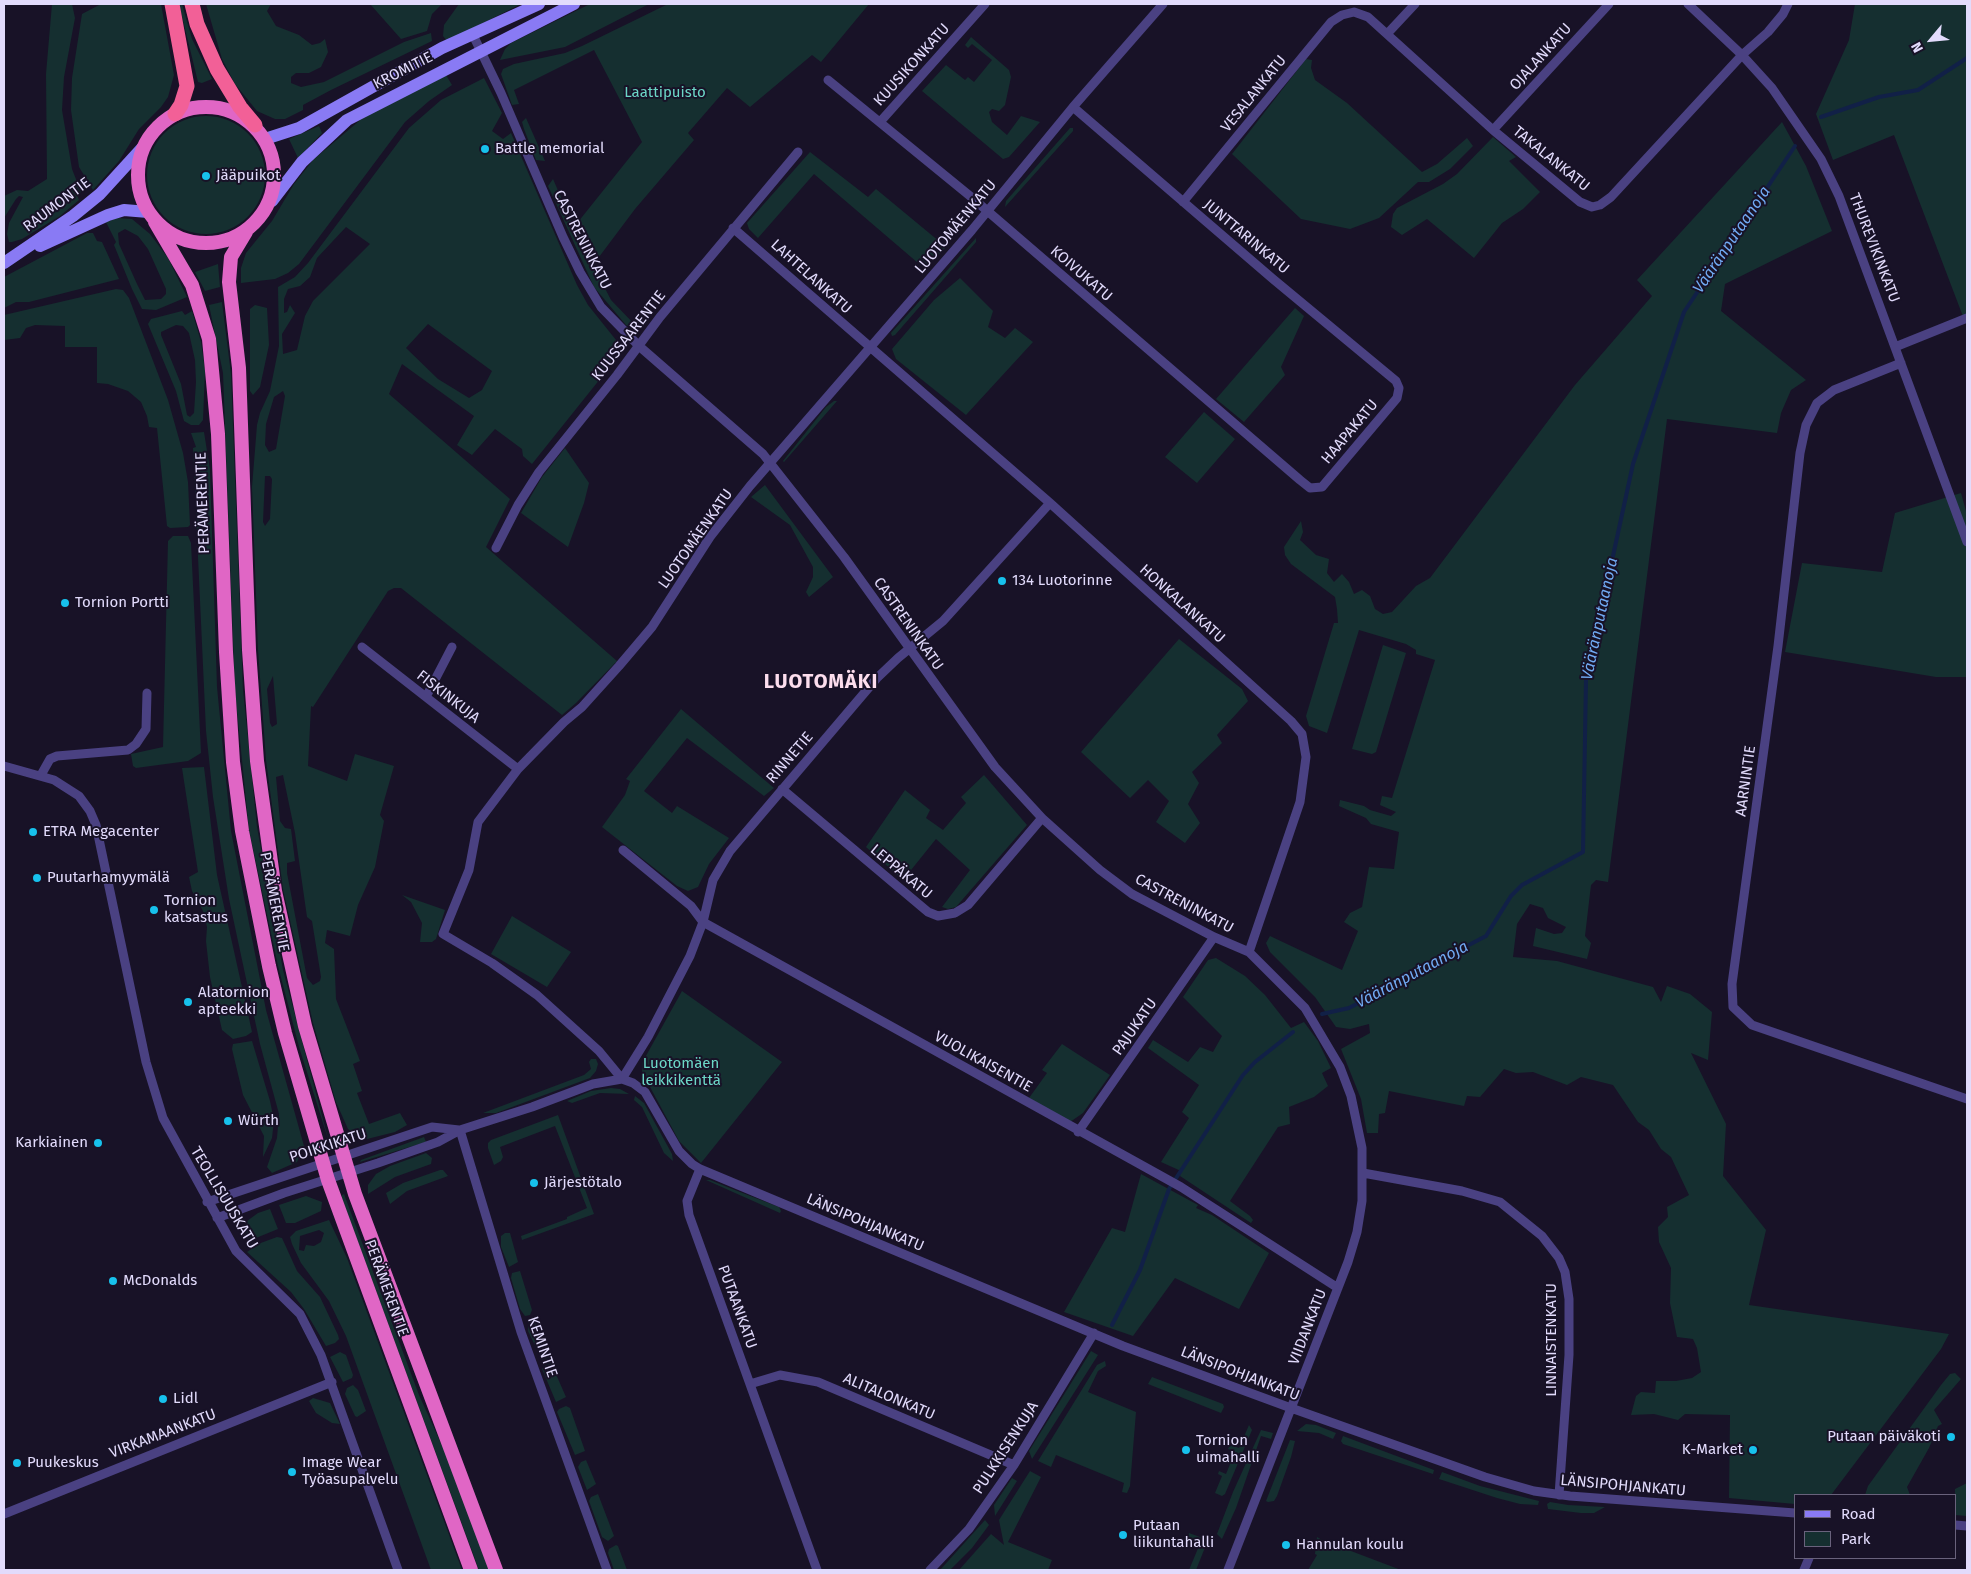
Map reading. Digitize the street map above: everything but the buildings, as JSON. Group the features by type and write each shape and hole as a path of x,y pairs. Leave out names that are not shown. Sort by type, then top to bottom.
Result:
{"highway":[{"path":"172,4 188,86 182,105 175,114 161,124 142,148 137,179 142,202 152,217 195,241 227,240 246,232 260,218 272,201 274,168 265,139 240,107 217,69 197,24 192,4"},
{"path":"175,114 205,109 235,116 255,125"},
{"name":"PERÄMERENTIE","path":"152,217 192,285 209,339 218,434 226,652 233,762 242,831 274,985 328,1180 471,1570"},
{"name":"PERÄMERENTIE","path":"246,232 231,256 229,282 239,368 249,650 257,761 274,882 289,959 316,1064 354,1194 496,1570"}],"main road":[{"name":"KROMITIE","path":"265,139 299,128 442,48 539,4"},
{"name":"KROMITIE","path":"272,201 302,162 347,120 574,4"},
{"name":"RAUMONTIE","path":"6,262 100,194 142,148"},
{"name":"RAUMONTIE","path":"6,262 108,215 124,210 152,217"}],"street":[{"name":"KUUSIKONKATU","path":"880,122 985,4"},
{"name":"LUOTOMÄENKATU","path":"622,1079 600,1051 537,995 492,963 443,934 469,870 478,822 518,768 564,722 582,707 646,634 722,522 770,463 987,212 1073,107 1163,4"},
{"path":"1387,34 1415,4"},
{"name":"OJALANKATU","path":"1493,130 1609,4"},
{"name":"THUREVIKINKATU","path":"1688,4 1742,55 1772,88 1821,159 1839,196 1967,542"},
{"path":"1742,55 1768,32 1784,14 1788,4"},
{"name":"TAKALANKATU","path":"1354,12 1368,18 1493,130 1580,202 1592,207 1600,205 1610,198 1742,55"},
{"name":"VESALANKATU","path":"1183,202 1331,22 1342,15 1354,12"},
{"name":"CASTRENINKATU","path":"473,35 580,272 601,307 639,346 728,422 770,463 844,557 994,766 1042,818 1115,883 1145,902 1214,937 1249,952 1305,1008 1332,1050 1351,1096 1362,1148 1363,1173"},
{"name":"KOIVUKATU","path":"828,80 987,212 1296,477 1310,488 1316,489"},
{"name":"JUNTTARINKATU","path":"1073,107 1396,381 1399,388"},
{"name":"KUUSSAARENTIE","path":"496,548 518,506 539,472 639,346 660,316 798,152"},
{"name":"LAHTELANKATU","path":"734,228 870,348"},
{"path":"1895,347 1967,318"},
{"name":"HONKALANKATU","path":"870,348 1050,503 1291,721 1302,734 1306,756 1300,802 1249,952"},
{"name":"AARNINTIE","path":"1901,363 1834,390 1817,403 1806,425 1800,453 1778,646 1732,984 1733,1007 1752,1025 1967,1099"},
{"name":"HAAPAKATU","path":"1316,489 1322,487 1397,398 1399,388"},
{"name":"RINNETIE","path":"622,1079 669,998 703,922 713,880 730,851 877,678 943,621 1050,503"},
{"name":"FISKINKUJA","path":"362,647 518,768"},
{"path":"426,696 452,647"},
{"path":"4,766 41,775 50,759 57,756 128,750 136,744 146,729 147,693"},
{"name":"TEOLLISUUSKATU","path":"41,775 68,788 79,796 90,810 96,825 146,1062 163,1118 236,1251 300,1314 332,1382 398,1570"},
{"name":"LEPPÄKATU","path":"782,789 928,912 938,916 955,913 968,905 1042,818"},
{"name":"VUOLIKAISENTIE","path":"623,850 691,906 703,922 1078,1132 1181,1187 1338,1288"},
{"name":"PAJUKATU","path":"1078,1132 1214,937"},
{"path":"622,1079 633,1083 645,1092 679,1151 700,1169"},
{"name":"POIKKIKATU","path":"217,1218 270,1198 438,1142 460,1130 532,1107 593,1084 622,1079"},
{"name":"POIKKIKATU","path":"208,1202 432,1127 460,1130"},
{"name":"KEMINTIE","path":"460,1130 521,1332 607,1570"},
{"name":"LÄNSIPOHJANKATU","path":"700,1169 1123,1346 1485,1477 1534,1491 1560,1495 1794,1513"},
{"name":"PUTAANKATU","path":"700,1169 687,1201 689,1216 817,1570"},
{"name":"VIIDANKATU","path":"1228,1570 1338,1288 1357,1232 1363,1173"},
{"name":"LINNAISTENKATU","path":"1363,1173 1462,1191 1500,1202 1542,1236 1559,1258 1565,1272 1569,1299 1564,1454 1560,1495"},
{"name":"PULKKISENKUJA","path":"930,1570 969,1529 1014,1465 1094,1333"},
{"name":"ALITALONKATU","path":"750,1384 780,1375 818,1382 1014,1465"},
{"name":"VIRKAMAANKATU","path":"4,1514 332,1382"}],"green space":[{"path":"52,4 72,4 75,18 64,77 62,110 72,169 81,192 77,195 79,200 60,216 22,239 9,242 7,234 9,223 23,197 19,196 16,199 4,218 4,196 17,190 28,191 47,179 46,74"},
{"path":"101,4 161,4 174,75 168,97 161,107 139,129 119,161 93,190 79,167 71,110 72,78 82,14"},
{"path":"179,4 182,4 192,39 212,79 202,83 198,82"},
{"path":"206,4 271,4 267,11 276,26 299,35 312,45 320,43 325,39 328,52 321,67 309,73 296,73 291,77 291,83 301,87 324,82 404,42 431,33 432,41 331,90 303,105 303,110 285,119 275,119 257,111 235,84 222,59"},
{"path":"370,4 442,4 432,14 427,31 401,39"},
{"path":"459,4 521,4 447,41 443,36 444,25"},
{"path":"590,4 649,4 565,47 500,60 505,49 511,43"},
{"name":"Laattipuisto","path":"668,4 869,4 821,62 812,55 750,107 727,88 688,133 694,140 635,209 593,265 611,300 637,327 635,330 626,325 594,287 548,186 553,179 574,227 642,142 594,50 514,90 519,104 512,105 501,74 503,69 514,64 565,53 582,46"},
{"path":"1855,4 1967,4 1967,327 1894,135 1833,160 1816,114 1849,40"},
{"path":"971,37 1009,70 1011,77 1005,105 999,111 992,109 989,112 992,122 1007,135 1021,116 1040,122 1009,157 1003,159 922,91 946,65 965,80 968,77 974,82 992,60 972,44 968,48 965,45"},
{"path":"1306,59 1312,60 1311,68 1315,80 1347,103 1422,172 1437,164 1467,138 1473,146 1450,169 1429,182 1418,182 1379,218 1350,229 1301,219 1232,154"},
{"path":"446,75 452,85 429,101 405,122 299,264 288,273 275,279 241,283 241,268 246,253 272,221 294,184 313,160 365,116"},
{"path":"484,78 502,113 492,131 503,139 511,133 577,285 588,305 620,345 616,359 532,464 523,456 522,449 495,429 472,455 457,445 474,416 402,364 389,394 510,499 486,547 617,661 562,715 401,588 394,588 388,591 313,707 311,706 308,766 347,781 355,754 394,766 380,815 384,821 375,867 358,905 350,936 327,930 325,943 334,949 336,999 360,1061 353,1064 362,1091 357,1093 369,1124 400,1113 407,1125 395,1132 367,1139 359,1138 348,1129 336,1102 313,1023 283,889 266,760 258,650 252,487 257,425 270,391 279,346 278,287 295,277 308,263 409,128 441,100","holes":["346,227 370,244 313,301 305,316 297,350 283,354 282,334 295,313 290,305 287,312 284,313 284,299 288,289 300,286 310,277 317,258","428,324 492,371 482,390 469,398 438,379 406,348","283,391 285,396 276,449 269,452 265,445 266,424 274,397","265,476 270,476 272,479 270,519 265,526 263,522","273,676 277,724 272,727 267,689","283,775 295,833 307,917 312,921 321,977 320,981 313,985 307,978 287,873 287,863 295,861 291,829 285,828 280,821 276,777"]},
{"path":"206,116 228,121 239,126 255,142 260,153 265,175 260,197 255,208 239,224 228,229 206,234 184,229 173,224 157,208 152,197 147,175 152,153 157,142 173,126 184,121"},
{"path":"526,118 545,161 536,160 522,122"},
{"path":"1782,122 1806,166 1832,231 1725,284 1721,311 1806,380 1791,390 1781,413 1777,433 1667,419 1608,882 1596,880 1591,885 1585,936 1591,943 1587,959 1533,946 1536,928 1554,934 1562,933 1566,927 1548,918 1543,908 1530,904 1517,924 1513,957 1557,961 1653,987 1661,1002 1667,986 1690,994 1712,1012 1708,1060 1691,1053 1726,1124 1723,1176 1766,1230 1749,1305 1949,1334 1941,1349 1832,1494 1794,1494 1794,1504 1729,1498 1730,1415 1685,1414 1678,1420 1654,1414 1631,1415 1636,1396 1641,1392 1655,1393 1656,1381 1676,1381 1692,1378 1701,1372 1697,1348 1693,1339 1677,1337 1670,1303 1671,1268 1659,1242 1658,1227 1668,1217 1667,1207 1689,1195 1671,1157 1661,1149 1649,1130 1638,1122 1613,1085 1581,1077 1567,1085 1533,1072 1516,1073 1504,1069 1480,1097 1467,1096 1464,1106 1389,1091 1385,1113 1379,1114 1378,1133 1367,1133 1361,1099 1341,1049 1370,1033 1369,1024 1350,1029 1336,1027 1315,997 1270,952 1266,943 1270,936 1342,970 1358,931 1344,922 1350,913 1362,907 1369,867 1394,869 1399,832 1371,824 1366,818 1339,806 1340,800 1391,816 1396,812 1380,805 1382,796 1392,798 1435,660 1416,654 1416,650 1406,644 1359,630 1327,733 1309,726 1306,716 1334,623 1338,623 1337,609 1335,597 1291,564 1285,555 1284,547 1301,521 1303,532 1300,540 1316,555 1329,559 1327,573 1334,582 1342,574 1349,582 1354,594 1362,590 1370,596 1375,609 1383,614 1392,612 1416,586 1430,578 1575,385 1652,296 1637,280"},
{"path":"319,126 322,133 298,158 289,139"},
{"path":"1070,128 1073,128 1073,131 1005,207 1006,201"},
{"path":"1493,137 1516,157 1509,161 1540,192 1523,209 1502,223 1474,258 1427,219 1402,235 1391,227 1393,214 1397,208 1443,184 1457,174"},
{"path":"810,152 868,197 876,189 946,247 925,269 814,174 758,238 749,229 747,223"},
{"path":"117,218 132,219 150,234 168,258 187,297 156,310 142,309 114,245 116,242 106,222","holes":["125,229 138,236 148,249 166,289 166,294 161,299 145,300 119,244 118,233"]},
{"path":"87,233 93,233 97,241 102,242 119,279 29,302 16,302 4,308 4,277"},
{"path":"976,238 976,242 895,335 892,336 891,333"},
{"path":"218,264 220,287 205,291 195,272"},
{"path":"960,278 993,311 988,327 1005,338 1015,328 1033,342 966,415 896,359 892,349 934,300"},
{"path":"116,289 123,290 129,298 168,400 183,453 188,482 190,525 188,527 170,528 167,526 157,428 149,427 141,402 128,391 108,384 97,383 97,347 65,347 65,326 35,325 26,328 20,338 4,340 4,315"},
{"path":"222,302 231,374 243,690 257,827 283,970 329,1142 299,1047 278,966 249,830 235,691 223,373 209,305"},
{"path":"255,305 267,308 269,345 260,387 253,395 250,391 250,309"},
{"path":"1295,308 1304,316 1281,367 1285,375 1244,422 1216,399"},
{"path":"182,311 185,315 192,311 201,342 205,371 203,420 199,425 191,425 184,421 176,391 148,324 151,319","holes":["176,325 183,326 189,333 195,360 194,413 190,417 187,415 181,384 161,335 161,332"]},
{"path":"837,401 784,462 826,407"},
{"path":"1204,412 1235,439 1197,483 1165,457"},
{"path":"204,432 210,470 217,687 231,831 266,1010 304,1146 297,1162 272,1173 267,1167 277,1138 279,1114 260,1044 229,899 213,797 206,731 193,448 196,447 191,433"},
{"path":"565,448 589,483 568,547 521,513 542,477"},
{"path":"765,485 833,577 809,597 806,592 813,577 813,567 790,525 751,497"},
{"path":"1961,493 1967,515 1967,677 1936,677 1785,652 1802,563 1882,572 1895,513"},
{"path":"173,536 188,536 191,543 201,753 188,761 136,768 133,766 131,754 163,747 168,541"},
{"path":"1179,639 1242,689 1248,701 1217,735 1222,743 1192,772 1199,783 1188,804 1200,823 1185,843 1156,822 1169,801 1148,780 1130,798 1081,752"},
{"path":"1383,645 1406,653 1376,752 1372,754 1352,749"},
{"path":"681,709 774,788 764,796 687,738 644,791 672,813 677,806 729,838 709,864 698,887 688,891 677,886 602,827 625,795 630,781 626,779"},
{"path":"204,767 217,875 252,1032 246,1036 233,1039 222,1030 210,977 206,941 207,927 203,911 192,891 189,877 198,872 182,768"},
{"path":"984,775 1027,825 956,907 948,909 942,907 970,870 936,839 903,880 866,847 905,790 930,810 926,818 943,830 966,803 961,797"},
{"path":"402,895 445,910 436,939 432,942 420,942 422,923 411,902"},
{"path":"512,916 571,952 547,987 491,954"},
{"path":"1216,958 1245,976 1265,995 1291,1028 1304,1022 1318,1041 1331,1068 1322,1073 1328,1086 1314,1097 1289,1107 1290,1124 1278,1127 1230,1201 1250,1216 1253,1220 1251,1223 1180,1176 1181,1171 1161,1162 1189,1118 1182,1112 1199,1085 1148,1048 1153,1040 1188,1062 1200,1047 1213,1052 1222,1036 1183,997 1208,960"},
{"name":"Luotomäen leikkikenttä","path":"682,991 782,1062 701,1163 679,1141 642,1072 642,1063"},
{"path":"252,1041 274,1120 272,1138 263,1157 264,1136 243,1095 232,1049 233,1044"},
{"path":"1062,1044 1110,1075 1083,1113 1070,1122 1029,1098 1047,1073 1042,1070"},
{"path":"591,1059 596,1059 598,1064 596,1071 590,1078 496,1113 483,1113 584,1075 591,1069 589,1062"},
{"path":"611,1088 620,1089 629,1094 600,1093 572,1103 567,1101 591,1091"},
{"path":"635,1096 644,1103 672,1154 673,1161 664,1153 642,1107 634,1100"},
{"path":"558,1115 594,1214 522,1240 521,1236 567,1219 567,1217 587,1208 555,1126 500,1147 503,1157 501,1161 494,1165 488,1143 491,1140"},
{"path":"424,1137 426,1142 360,1162 361,1160"},
{"path":"426,1153 432,1158 431,1164 395,1177 368,1194 368,1185 376,1174 390,1166"},
{"path":"443,1170 448,1176 407,1191 390,1204 386,1193 403,1183"},
{"path":"1141,1174 1198,1205 1196,1208 1212,1215 1269,1253 1239,1309 1175,1278 1133,1336 1064,1312 1112,1228 1125,1232"},
{"path":"706,1180 779,1207 781,1211 780,1213"},
{"path":"344,1194 419,1395 444,1450 489,1570 479,1570 342,1199"},
{"path":"306,1196 322,1202 321,1211 295,1223 286,1223 279,1205"},
{"path":"270,1209 278,1229 251,1240 242,1237 247,1221 258,1213"},
{"path":"329,1220 347,1258 462,1570 431,1570 346,1336 329,1301 301,1263 292,1244 290,1237 296,1231","holes":["319,1230 324,1233 321,1242 314,1246 306,1245 304,1251 299,1250 300,1236"]},
{"path":"505,1233 510,1233 518,1262 509,1267 501,1247 501,1236"},
{"path":"277,1237 282,1238 297,1271 320,1297 338,1335 339,1339 335,1343 326,1346 304,1309 291,1292 247,1252 258,1244"},
{"path":"520,1271 532,1310 530,1315 525,1316 520,1309 511,1278 512,1273"},
{"path":"535,1320 551,1357 542,1360 528,1331 529,1322"},
{"path":"1091,1351 1098,1355 1032,1459 1029,1451"},
{"path":"340,1352 346,1355 353,1375 352,1378 343,1382 330,1357"},
{"path":"1105,1361 1106,1366 1098,1371 1088,1392 1136,1412 1130,1486 1127,1493 1122,1492 1124,1483 1056,1455 1051,1467 1038,1461 1097,1365"},
{"path":"551,1363 566,1397 556,1402 542,1369"},
{"path":"1955,1373 1961,1379 1934,1410 1942,1424 1938,1426 1929,1448 1907,1487 1910,1494 1865,1494 1868,1486 1950,1374"},
{"path":"1152,1377 1223,1404 1224,1407 1221,1413 1148,1384"},
{"path":"353,1385 358,1390 366,1411 357,1417 345,1394 347,1388"},
{"path":"313,1398 330,1403 340,1424 332,1423 316,1413 309,1401"},
{"path":"566,1406 570,1408 585,1451 575,1455 557,1412"},
{"path":"1306,1424 1316,1425 1336,1433 1333,1439 1319,1433 1297,1431"},
{"path":"1249,1425 1252,1430 1225,1494 1222,1496 1215,1493 1222,1476 1218,1474 1219,1471 1226,1474 1235,1452 1228,1449 1230,1445 1239,1448"},
{"path":"1261,1430 1273,1433 1271,1439 1261,1436 1236,1508 1222,1539 1217,1534 1233,1492"},
{"path":"1343,1436 1434,1470 1433,1474 1343,1444 1341,1441"},
{"path":"1290,1440 1295,1441 1291,1457 1277,1496 1274,1501 1268,1502 1266,1501"},
{"path":"586,1460 596,1484 587,1490 578,1467 581,1462"},
{"path":"1030,1471 1041,1477 1008,1542 1052,1560 1048,1570 959,1570 991,1534 1004,1545 999,1520"},
{"path":"1442,1472 1480,1486 1539,1501 1538,1505 1520,1504 1497,1498 1439,1479"},
{"path":"1012,1478 1017,1481 995,1516 994,1505"},
{"path":"1967,1483 1967,1516 1956,1515 1955,1489"},
{"path":"598,1494 614,1536 608,1541 602,1537 589,1501 591,1497"},
{"path":"1550,1502 1605,1507 1594,1513 1581,1513 1548,1509 1547,1504"},
{"path":"985,1520 989,1525 972,1548 950,1570 940,1570"},
{"path":"1189,1533 1208,1540 1196,1570 1189,1570 1199,1546 1186,1541"},
{"path":"1317,1537 1401,1570 1308,1570 1317,1555 1315,1554"},
{"path":"616,1545 627,1570 614,1570 608,1553 609,1549"}],"waterway":[{"name":"Vääränputaanoja","path":"1821,117 1879,97 1918,90 1967,58"},
{"name":"Vääränputaanoja","path":"1322,1014 1349,1008 1486,936 1511,896 1522,885 1583,852 1586,680 1633,464 1684,312 1795,146"},
{"name":"Vääränputaanoja","path":"1112,1325 1140,1270 1169,1189 1243,1075 1255,1062 1293,1032"}],"place":[{"name":"Battle memorial","path":"485,149"},
{"name":"Jääpuikot","path":"206,176"},
{"name":"134 Luotorinne","path":"1002,581"},
{"name":"Tornion Portti","path":"65,603"},
{"name":"ETRA Megacenter","path":"33,832"},
{"name":"Puutarhamyymälä","path":"37,878"},
{"name":"Tornion katsastus","path":"154,910"},
{"name":"Alatornion apteekki","path":"188,1002"},
{"name":"Würth","path":"228,1121"},
{"name":"Karkiainen","path":"98,1143"},
{"name":"Järjestötalo","path":"534,1183"},
{"name":"McDonalds","path":"113,1281"},
{"name":"Lidl","path":"163,1399"},
{"name":"Putaan päiväkoti","path":"1951,1437"},
{"name":"Tornion uimahalli","path":"1186,1450"},
{"name":"K-Market","path":"1753,1450"},
{"name":"Puukeskus","path":"17,1463"},
{"name":"Image Wear Työasupalvelu","path":"292,1472"},
{"name":"Putaan liikuntahalli","path":"1123,1535"},
{"name":"Hannulan koulu","path":"1286,1545"}],"district":[{"name":"LUOTOMÄKI","path":"821,682"}]}
